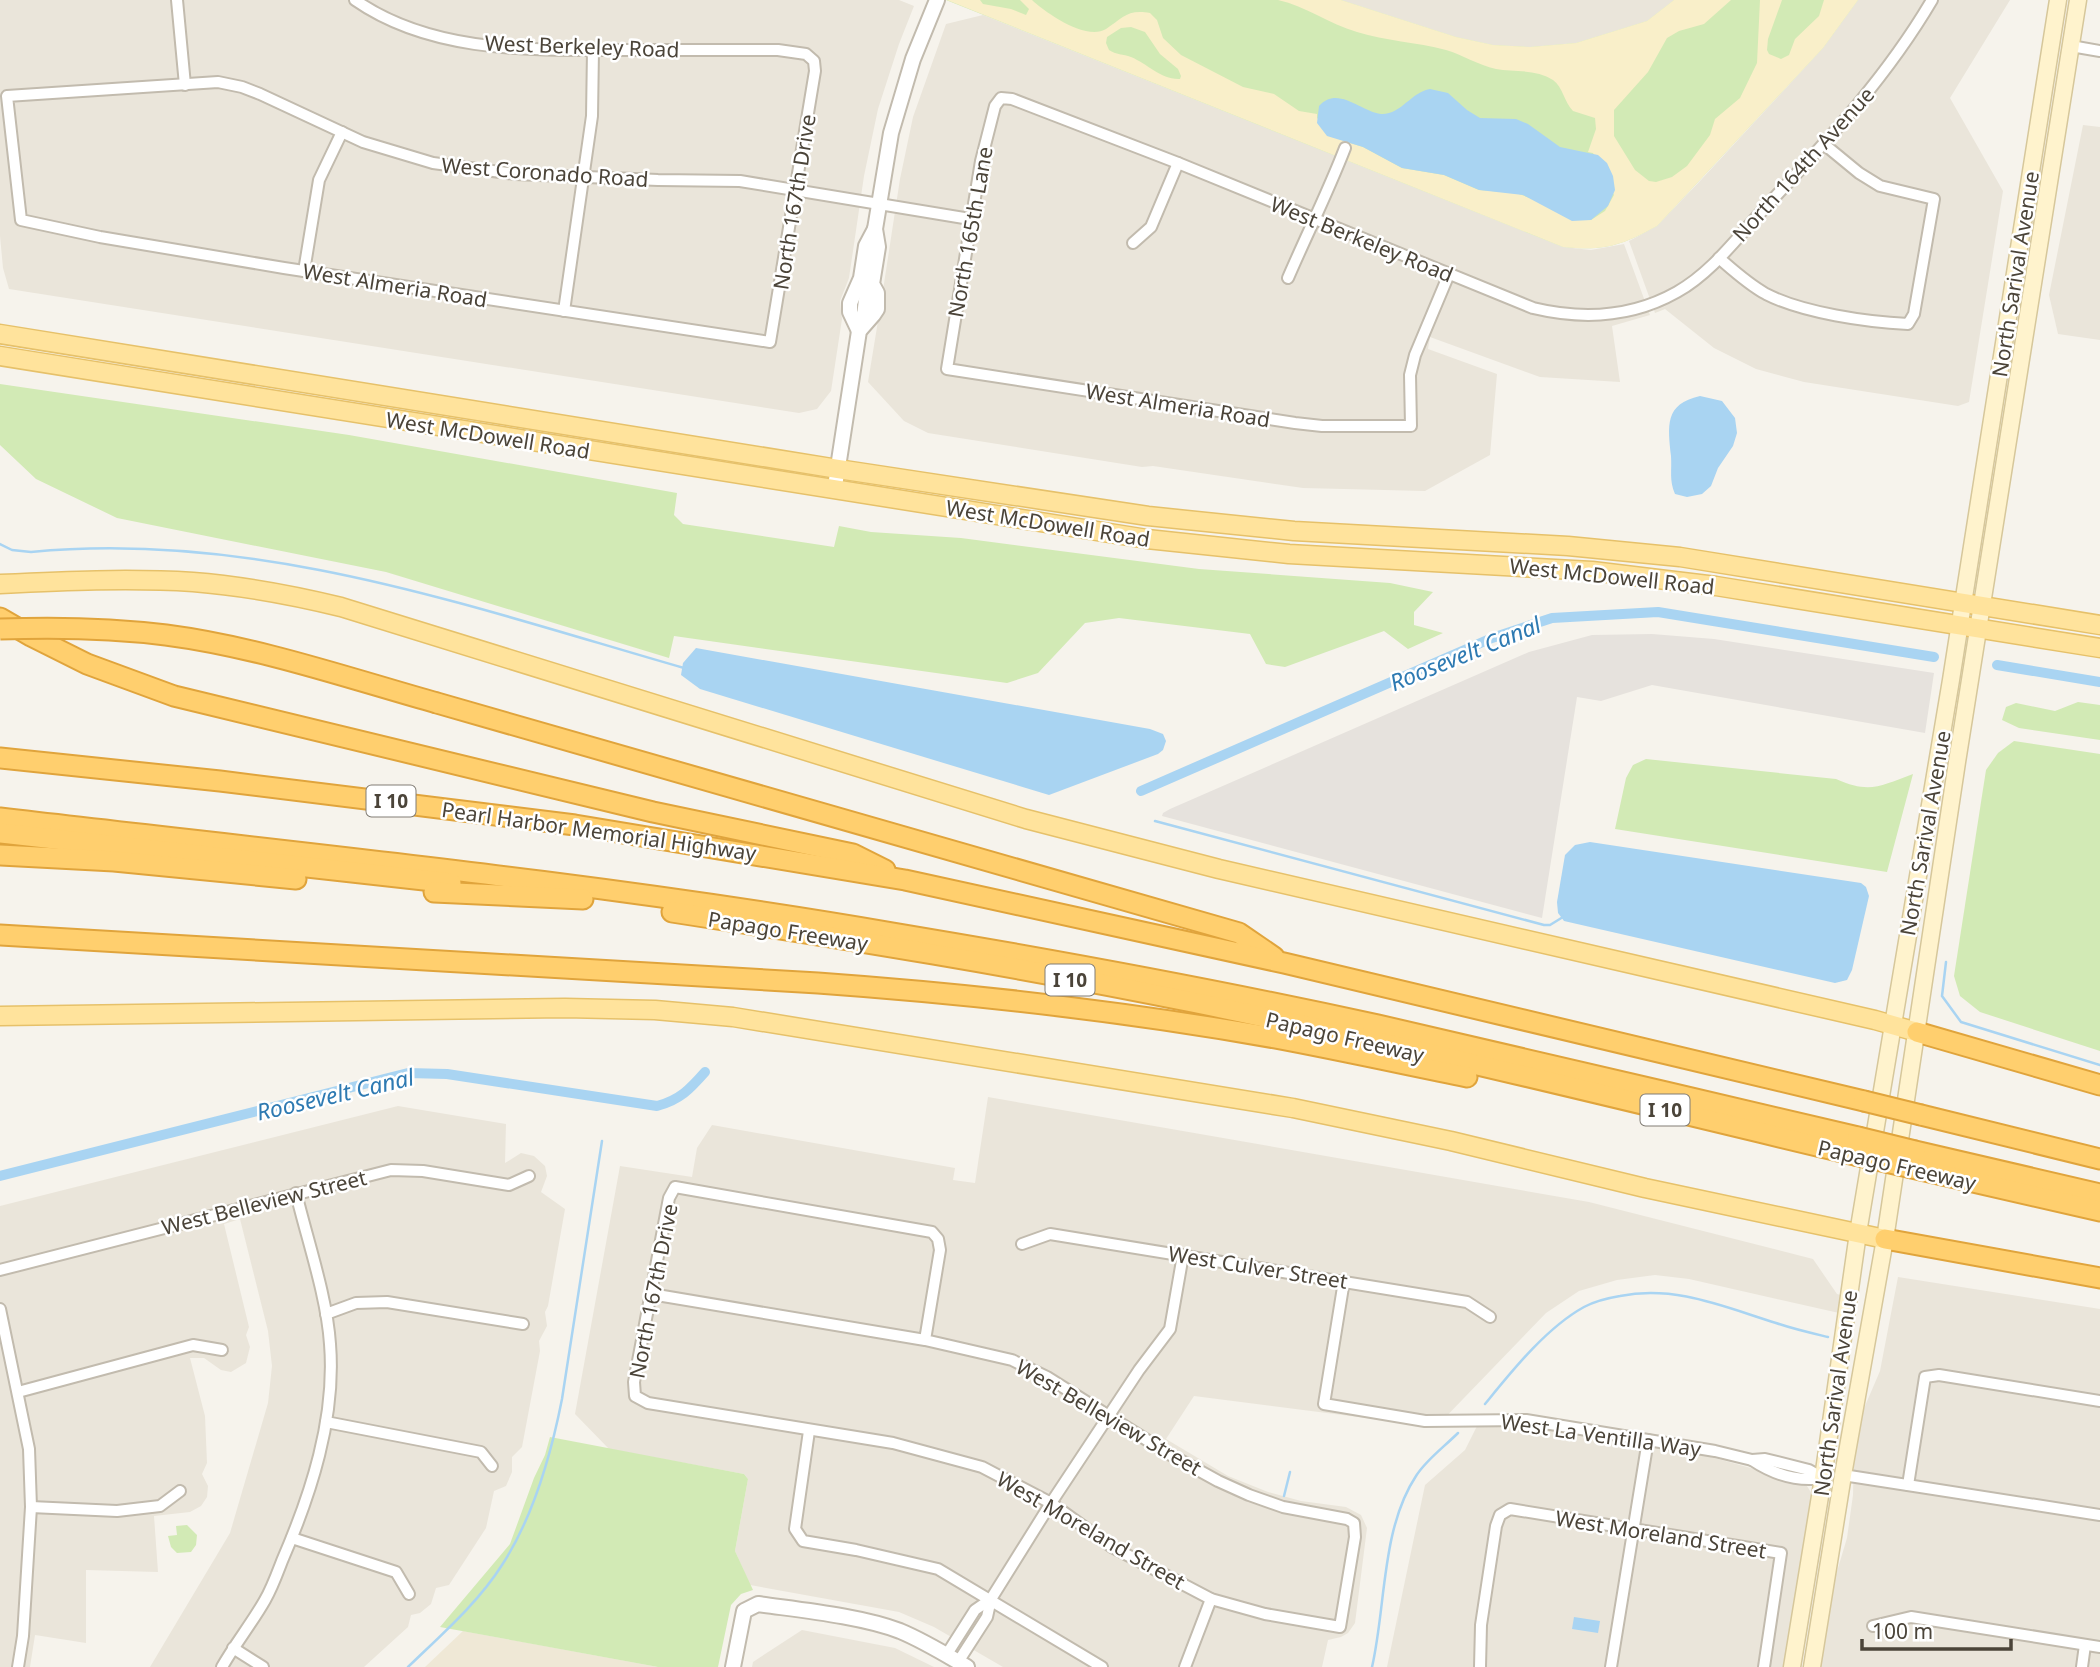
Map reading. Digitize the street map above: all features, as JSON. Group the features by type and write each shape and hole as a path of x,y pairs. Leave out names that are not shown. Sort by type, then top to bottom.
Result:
{"highway":[{"path":"0,618 87,664 174,695 653,812 853,854 905,880"},
{"path":"0,629 102,629 191,639 280,659 1239,933 1284,963"},
{"name":"Pearl Harbor Memorial Highway","path":"0,758 220,781 575,825 905,880"},
{"path":"0,818 492,874 893,933 1160,981 1375,1025 1857,1146"},
{"name":"I 10","path":"0,833 583,899"},
{"path":"0,855 127,862 428,892 583,899"},
{"name":"I 10","path":"905,880 1284,963 2100,1159"},
{"name":"Papago Freeway","path":"583,899 902,949 1193,1002 1553,1084 1914,1159 2100,1211"},
{"path":"0,935 818,983 954,994 1116,1013 1276,1038 1481,1080 1553,1084"},
{"path":"1917,1032 2100,1085"},
{"path":"1914,1159 2100,1194"},
{"path":"1885,1238 2100,1278"}],"main road":[{"name":"North Sarival Avenue","path":"1792,1667 1823,1478 1857,1233 1951,680 2058,0"},
{"name":"North Sarival Avenue","path":"1812,1667 1885,1238 1969,680 2078,0"},
{"name":"West McDowell Road","path":"0,334 838,469 1149,516 1315,533 1568,546 1667,556 2100,625"},
{"name":"West McDowell Road","path":"0,356 1147,539 1289,554 1592,571 1739,590 2100,648"},
{"path":"0,584 104,580 191,582 258,590 330,604 412,627 967,801 1092,837 1917,1032"},
{"path":"0,1016 565,1008 720,1015 1316,1112 1633,1185 1885,1238"},
{"path":"1832,1414 1837,1445 1834,1470 1843,1475"},
{"path":"1823,1478 1828,1480 1832,1495 1823,1552 1824,1598"}],"street":[{"path":"177,0 185,85"},
{"name":"West Berkeley Road","path":"355,0 372,12 410,29 485,46 552,50 792,50 806,54 814,61"},
{"path":"835,490 867,292 866,283 878,247 875,229 885,163 913,60 937,0"},
{"name":"North 164th Avenue","path":"1719,258 1825,145 1905,44 1932,0"},
{"path":"2071,46 2100,51"},
{"path":"564,312 592,116 593,50"},
{"name":"North 167th Drive","path":"770,342 815,71 814,61"},
{"name":"West Coronado Road","path":"20,220 7,96 218,82 242,87 363,142 433,163 515,174 740,181 970,219"},
{"name":"West Berkeley Road","path":"1001,98 1012,99 1178,163 1533,308 1564,315 1595,316 1634,309 1676,293 1719,258"},
{"name":"North 165th Lane","path":"947,369 984,146 995,106 1001,98"},
{"path":"304,271 319,180 342,132"},
{"path":"1719,258 1753,286 1782,301 1811,310 1908,324 1914,314 1934,199 1880,186 1858,173 1825,145"},
{"path":"1288,278 1323,205 1345,148"},
{"path":"1133,243 1151,227 1178,163"},
{"name":"West Almeria Road","path":"20,220 100,237 304,271 770,342"},
{"name":"West Almeria Road","path":"947,369 1294,423 1322,426 1410,426 1410,375 1415,355 1449,274"},
{"name":"West Belleview Street","path":"0,1270 296,1193 406,1169 509,1185 529,1175"},
{"name":"North 167th Drive","path":"635,1396 634,1382 669,1198 675,1187 932,1232 938,1239 940,1250 925,1340"},
{"path":"222,1667 266,1599 292,1538 312,1480 326,1422 331,1367 326,1314 296,1193"},
{"name":"West Culver Street","path":"1022,1244 1050,1234 1467,1302 1490,1317"},
{"path":"733,1667 744,1611 758,1604 876,1624 926,1642 957,1661 986,1617 991,1599 1051,1503 1170,1329 1183,1255"},
{"name":"West La Ventilla Way","path":"1344,1281 1324,1404 1425,1421 1526,1420 1715,1451 1752,1460 1765,1459 1810,1470 1823,1478"},
{"name":"West Belleview Street","path":"651,1294 925,1340 1012,1360 1047,1377 1187,1465 1249,1495 1283,1507 1347,1519 1354,1523 1354,1537 1340,1627"},
{"path":"326,1314 356,1303 387,1302 523,1324"},
{"path":"0,1309 29,1449 30,1507 23,1636 18,1667"},
{"path":"19,1392 193,1345 222,1350"},
{"path":"1908,1485 1925,1377 1939,1375 2100,1401"},
{"name":"West Moreland Street","path":"635,1396 648,1403 893,1443 982,1467 1051,1503 1112,1547 1211,1599 1265,1614 1340,1627"},
{"path":"326,1422 481,1452 492,1466"},
{"path":"809,1431 795,1529 803,1541 938,1569 1102,1667"},
{"path":"1611,1667 1648,1440"},
{"path":"1843,1475 2100,1516"},
{"path":"30,1507 117,1511 160,1506 180,1491"},
{"name":"West Moreland Street","path":"1480,1667 1481,1625 1496,1526 1500,1515 1510,1509 1782,1553 1764,1667"},
{"path":"292,1538 396,1572 409,1594"},
{"path":"1185,1667 1211,1599"},
{"path":"1873,1626 1911,1617 2100,1647"},
{"path":"2082,1667 2085,1645"},
{"path":"233,1648 263,1667"}],"shaded area":[{"path":"0,0 899,0 914,6 878,109 864,176 849,278 840,301 842,319 831,391 817,409 799,413 9,289 3,268 0,236"},
{"path":"1341,0 1674,0 1647,21 1576,43 1530,47 1493,45 1456,37"},
{"path":"1858,0 2010,0 1950,98 2003,191 1969,402 1958,406 1804,382 1756,369 1714,348 1665,309 1655,313 1629,241 1657,226 1700,181 1823,48"},
{"path":"983,15 1563,247 1591,250 1624,244 1650,315 1612,326 1620,382 1540,377 1430,337 1428,349 1497,374 1490,455 1425,491 1303,488 1153,466 1142,467 928,433 904,421 868,382 878,321 885,309 883,290 900,179 913,117 946,24"},
{"path":"2083,125 2100,127 2100,340 2058,334 2049,295"},
{"path":"1652,634 1714,639 1934,673 1925,733 1652,685 1601,701 1577,697 1542,918 1162,816 1170,809 1529,652 1592,635"},
{"path":"988,1097 1589,1202 1813,1259 1837,1294 1841,1295 1839,1313 1689,1279 1655,1275 1617,1280 1579,1291 1546,1313 1436,1427 1194,1396 1166,1439 1228,1476 1268,1492 1301,1501 1346,1507 1361,1515 1367,1528 1355,1623 1348,1633 1328,1640 1322,1667 1003,1667 934,1627 899,1612 750,1585 735,1551 748,1479 744,1474 609,1449 575,1414 620,1166 692,1177 697,1148 712,1125 955,1168 953,1180 975,1183"},
{"path":"398,1106 506,1124 505,1163 521,1153 534,1156 545,1166 547,1176 541,1192 565,1209 545,1312 547,1326 539,1341 540,1351 522,1447 512,1457 512,1472 506,1486 494,1491 486,1528 449,1585 436,1588 431,1604 420,1613 411,1615 408,1627 364,1667 150,1667 230,1533 268,1403 272,1366 268,1331 240,1219 224,1224 249,1327 246,1335 250,1347 246,1363 231,1372 221,1370 204,1358 190,1358 205,1416 207,1463 202,1474 208,1486 207,1497 201,1506 190,1512 154,1516 158,1572 86,1570 86,1643 35,1635 30,1667 0,1667 0,1206"},
{"path":"1898,1277 2100,1309 2100,1667 1820,1667 1832,1588 1847,1538 1853,1495 1854,1454 1862,1413 1880,1371"},
{"path":"1477,1426 1527,1426 1689,1451 1805,1483 1814,1497 1784,1667 1387,1667 1425,1485 1465,1450"},
{"path":"802,1630 895,1648 934,1667 752,1667 753,1662"},
{"path":"463,1631 658,1667 425,1667"}],"green space":[{"path":"946,0 1341,0 1456,37 1493,45 1530,47 1576,43 1647,21 1674,0 1858,0 1823,48 1657,226 1612,246 1590,248 1563,247"},
{"path":"0,384 349,435 677,493 674,515 683,524 834,547 839,526 871,532 961,538 1199,569 1390,583 1433,592 1414,612 1414,625 1443,633 1408,649 1384,631 1285,667 1266,664 1250,634 1119,618 1085,623 1038,673 1007,683 674,636 669,658 386,572 117,518 36,479 0,445"},
{"path":"2078,702 2100,705 2100,740 2019,728 2002,720 2006,707 2016,703 2055,711"},
{"path":"2014,741 2100,754 2100,1051 1980,1012 1960,996 1954,976 1986,770 1998,753"},
{"path":"1646,759 1836,779 1867,787 1883,785 1913,774 1887,872 1615,829 1626,778 1633,765"},
{"path":"550,1437 744,1474 748,1479 735,1551 753,1590 741,1594 731,1605 718,1667 658,1667 440,1627 510,1544"},
{"path":"187,1525 197,1535 196,1545 191,1552 177,1553 171,1547 168,1536 177,1535 176,1526"}],"sand":[{"path":"947,0 980,0 983,4 1026,15 1029,9 1020,0 1032,0 1056,18 1077,29 1098,32 1130,13 1150,13 1157,20 1163,38 1181,55 1243,87 1274,94 1299,111 1317,114 1317,118 1347,142 1363,147 1402,168 1444,175 1479,190 1516,193 1591,220 1605,211 1614,195 1593,153 1588,152 1596,129 1595,118 1573,111 1553,80 1532,72 1489,67 1446,50 1357,32 1278,0 1341,0 1456,37 1493,45 1530,47 1576,43 1647,21 1674,0 1731,0 1704,24 1679,31 1667,38 1648,72 1614,110 1614,136 1635,170 1649,181 1656,182 1672,177 1687,166 1710,135 1715,119 1740,98 1757,63 1760,0 1782,0 1768,39 1767,50 1769,54 1781,59 1789,55 1795,39 1819,16 1824,0 1858,0 1823,48 1657,226 1612,246 1563,247","holes":["1131,27 1145,32 1160,54 1178,69 1180,79 1167,77 1131,57 1112,52 1106,43 1107,37 1121,28"]}],"water":[{"path":"1430,89 1448,93 1480,118 1516,119 1528,124 1560,147 1598,155 1607,163 1613,176 1615,190 1608,206 1591,220 1572,221 1523,195 1479,190 1444,175 1402,168 1363,147 1327,136 1317,123 1319,106 1326,100 1334,98 1350,101 1381,114 1394,111 1417,94"},
{"path":"1700,396 1722,401 1735,418 1737,433 1733,446 1718,468 1711,486 1702,494 1687,497 1675,494 1673,489 1669,426 1674,411 1680,405"},
{"path":"696,648 1150,729 1163,734 1166,741 1163,750 1158,754 1049,795 700,689 681,675 683,663"},
{"path":"1590,842 1861,883 1866,887 1869,896 1852,970 1847,980 1835,983 1564,921 1558,913 1557,902 1565,855 1575,845"},
{"path":"1574,1617 1600,1621 1598,1633 1572,1629"}],"waterway":[{"path":"0,544 12,550 31,552 115,548 198,552 280,563 443,599 684,668"},
{"name":"Roosevelt Canal","path":"1141,791 1492,638 1552,618 1658,612 1934,657"},
{"name":"Roosevelt Canal","path":"1997,665 2100,682"},
{"path":"1155,821 1544,925 1550,925 1563,917"},
{"path":"1946,962 1942,996 1961,1022 2100,1065"},
{"name":"Roosevelt Canal","path":"0,1176 408,1073 447,1074 657,1106 684,1093 705,1072"},
{"path":"408,1667 482,1592 502,1565 532,1506 547,1463 562,1399 602,1141"},
{"path":"1485,1404 1530,1351 1556,1326 1588,1305 1615,1297 1641,1293 1680,1295 1828,1337"},
{"path":"1372,1667 1396,1520 1420,1470 1458,1433"},
{"path":"1284,1496 1290,1472"}]}
